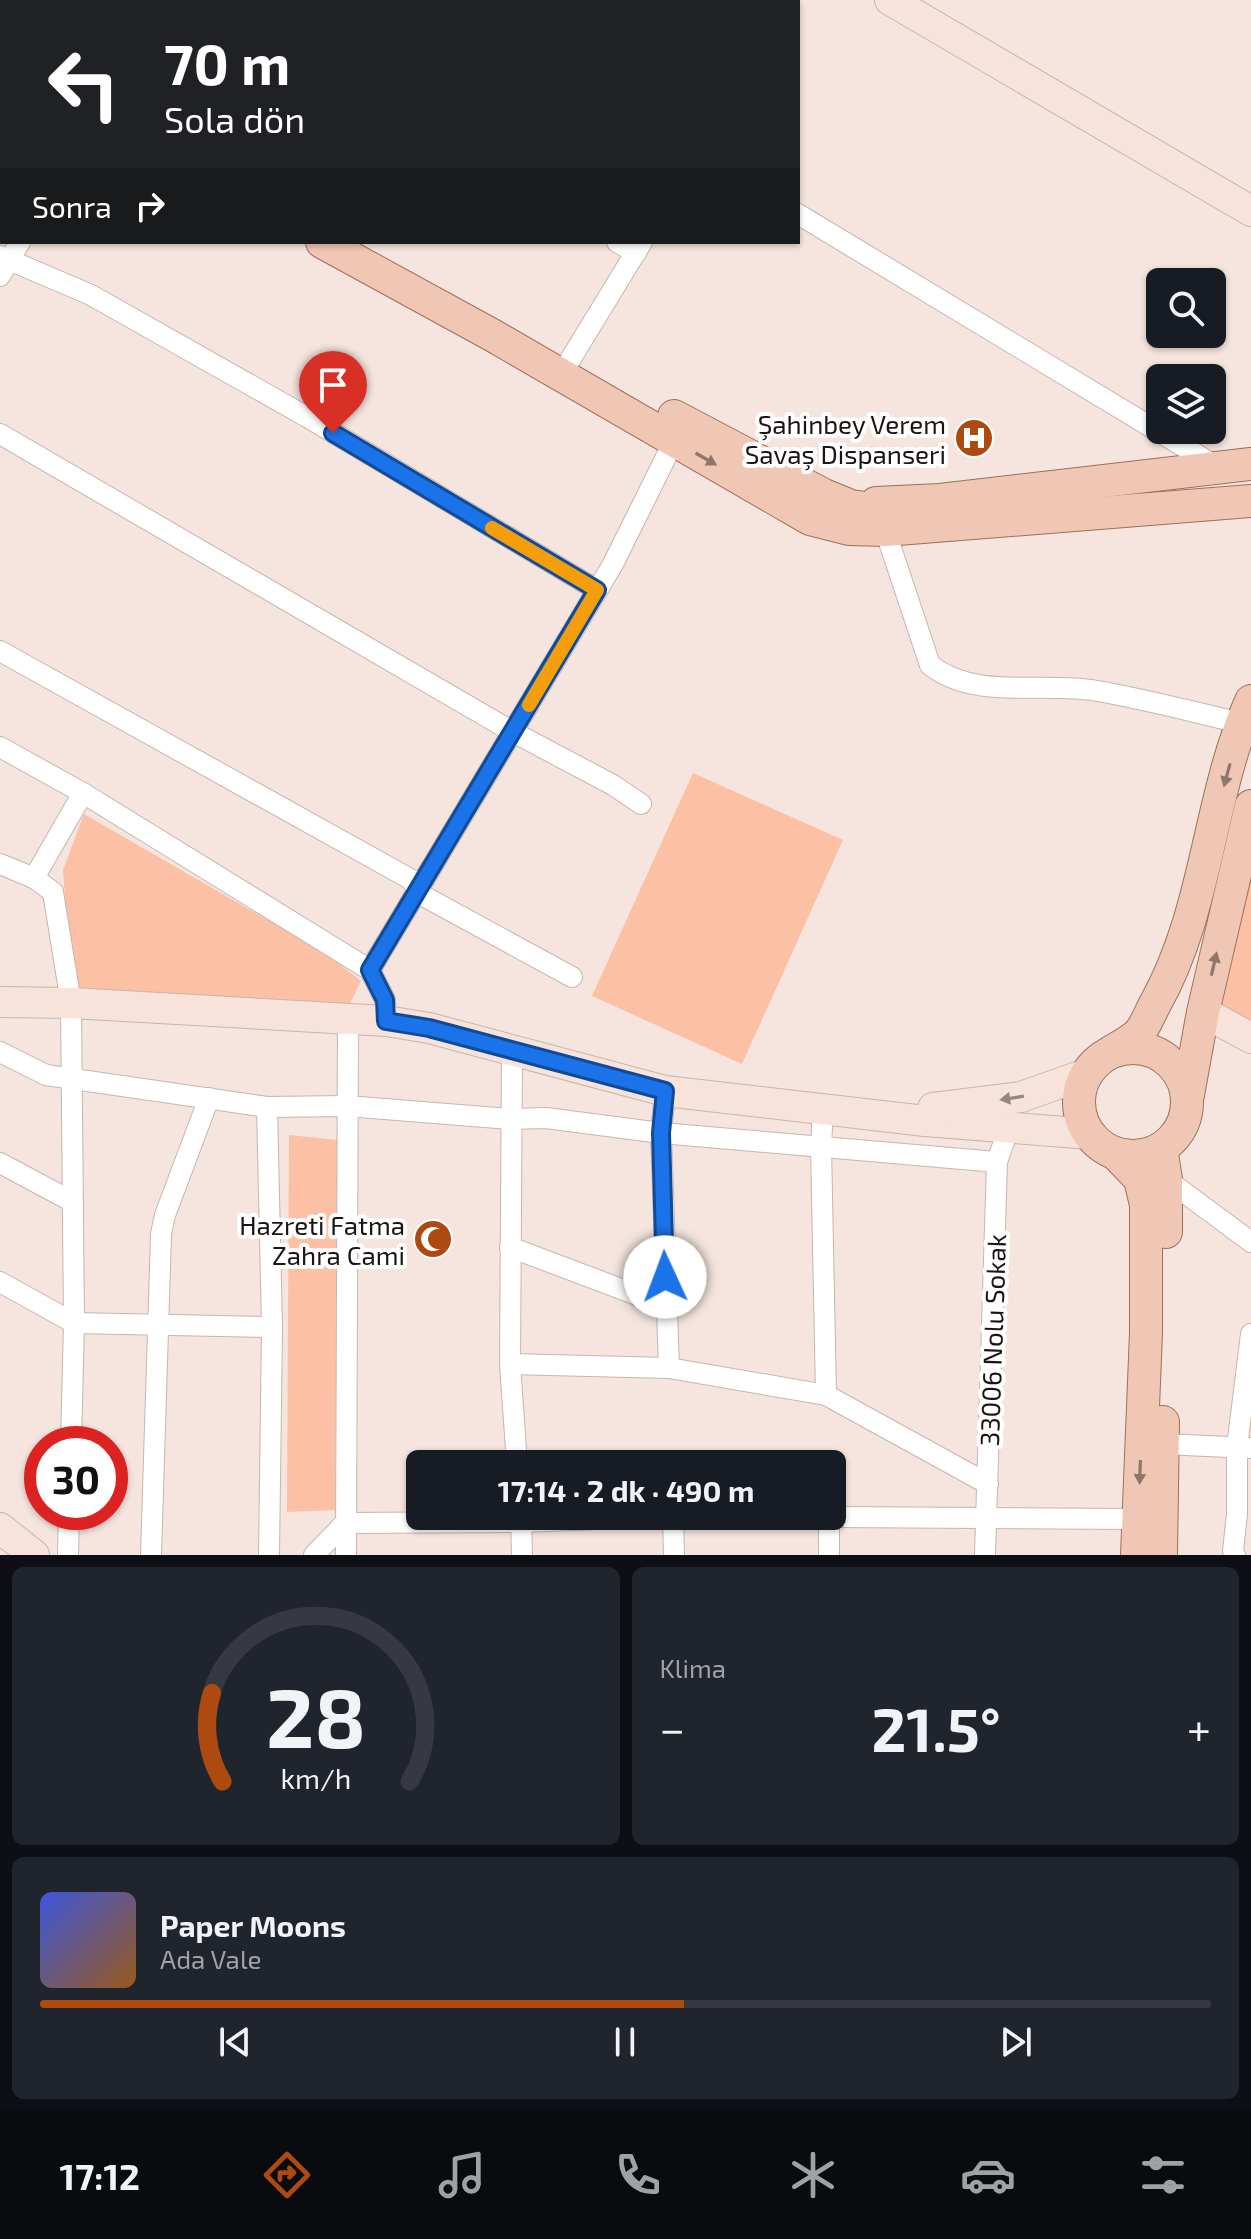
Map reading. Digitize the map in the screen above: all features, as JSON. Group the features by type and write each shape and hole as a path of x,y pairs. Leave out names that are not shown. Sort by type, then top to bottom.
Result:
{"main road":[{"path":"890,0 1251,211"},
{"path":"326,244 492,335 810,519 849,529 885,530 1251,501"},
{"path":"368,244 570,360 824,495 851,506 940,517"},
{"path":"824,495 856,502 940,500 1251,464"},
{"path":"849,529 940,517 1251,488"},
{"path":"1137,1555 1146,1333 1146,1205 1140,1179 1082,1120 1079,1105 1081,1089 1086,1074 1097,1061 1139,1034 1168,982 1186,937 1246,712"},
{"path":"1161,1555 1163,1164 1186,1116 1203,1012 1251,806"},
{"path":"0,1002 71,1003 386,1021 429,1028 665,1091 925,1121 1009,1127 1103,1144 1131,1156 1146,1154 1163,1164"},
{"path":"1203,1012 1251,1038"},
{"path":"1111,1052 1144,1048 1160,1054 1183,1079 1188,1095"},
{"path":"863,1112 919,1110 1021,1097 1086,1074"},
{"path":"0,1528 34,1555"}],"street":[{"path":"800,215 1219,468"},
{"path":"18,244 3,264 91,295 307,417 597,590"},
{"path":"570,360 639,247"},
{"path":"0,434 513,732 613,785 641,804"},
{"path":"370,970 597,590 674,441"},
{"path":"885,530 930,665 946,678 981,685 1094,690 1246,712"},
{"path":"0,651 412,880 418,893 572,977"},
{"path":"0,747 83,793 370,970 385,1000 386,1021"},
{"path":"34,878 83,793"},
{"path":"0,864 34,878 53,892 71,1003 74,1323 71,1426"},
{"path":"346,1555 348,1020"},
{"path":"512,1051 510,1364 516,1450"},
{"path":"0,1052 46,1075 267,1107 347,1106 510,1119 546,1118 661,1133 997,1162"},
{"path":"665,1091 661,1133 669,1368"},
{"path":"151,1555 157,1325 165,1215 209,1098"},
{"path":"267,1107 272,1327 269,1555"},
{"path":"823,1108 826,1395"},
{"name":"33006 Nolu Sokak","path":"985,1555 997,1162 1009,1127"},
{"path":"0,1163 73,1202"},
{"path":"1163,1164 1251,1242"},
{"path":"510,1247 666,1306"},
{"path":"0,1282 74,1323 272,1327"},
{"path":"1235,1555 1251,1334"},
{"path":"510,1364 669,1368 826,1395 988,1484"},
{"path":"1163,1444 1244,1447"},
{"path":"846,1518 1138,1519"},
{"path":"314,1555 345,1523 406,1522"},
{"path":"68,1555 69,1530"},
{"path":"521,1530 522,1555"},
{"path":"673,1530 674,1555"},
{"path":"829,1530 829,1555"}],"shaded area":[{"path":"693,773 843,840 742,1064 592,996"},
{"path":"84,814 325,953 361,981 348,1008 79,991 70,959 63,870"},
{"path":"1251,851 1251,1021 1216,1007"},
{"path":"289,1135 338,1140 335,1510 287,1512"}],"slow traffic":[{"path":"492,528 597,590 529,705"}],"place":[{"name":"Şahinbey Verem Savaş Dispanseri","path":"974,438"},
{"name":"Hazreti Fatma Zahra Cami","path":"433,1239"}],"route":[{"path":"333,433 597,590 370,970 385,1000 386,1021 429,1028 665,1091 661,1133 665,1277"}]}
